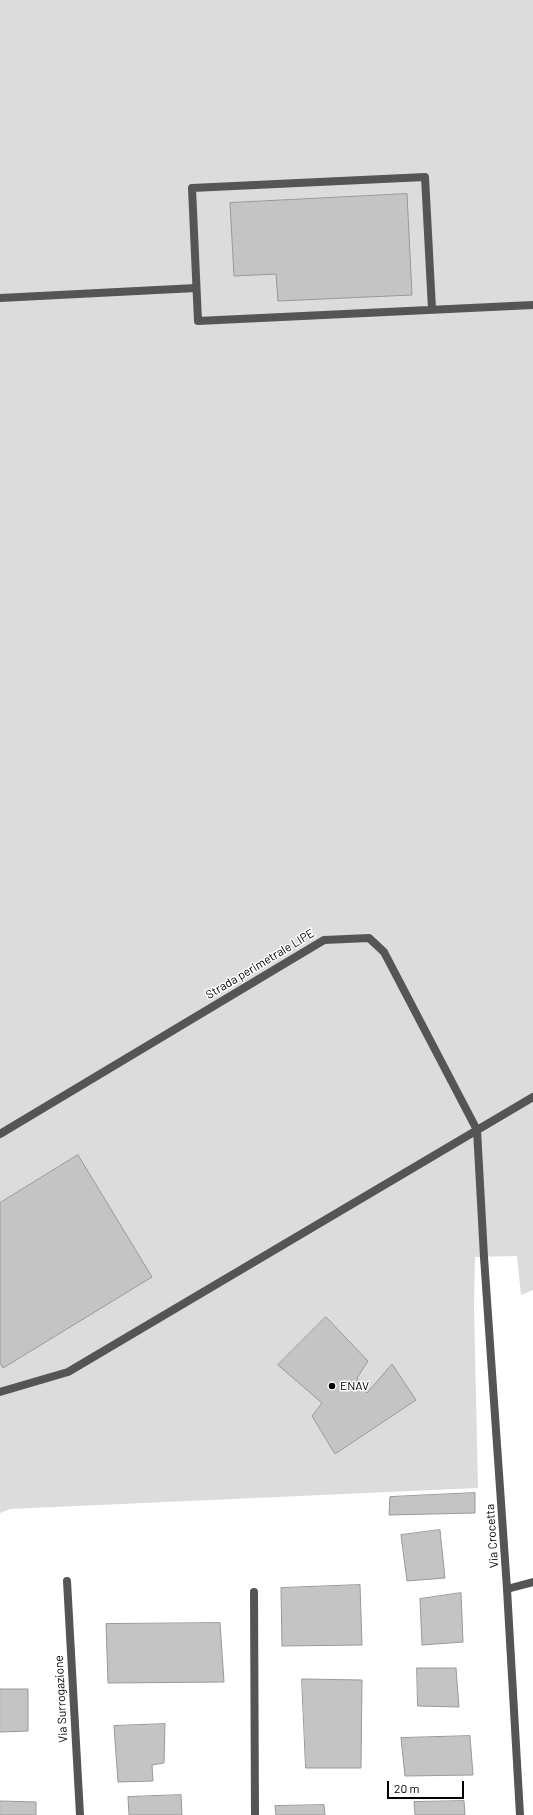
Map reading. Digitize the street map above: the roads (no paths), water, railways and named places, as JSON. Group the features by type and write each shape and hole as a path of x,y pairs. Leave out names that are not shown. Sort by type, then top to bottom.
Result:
{"street":[{"path":"432,309 425,177 192,188 198,321 533,305"},
{"path":"0,298 196,288"},
{"name":"Strada perimetrale LIPE","path":"0,1134 324,940 369,938 384,952 477,1130 484,1256"},
{"path":"0,1392 68,1372 533,1097"},
{"name":"Via Crocetta","path":"484,1256 507,1590 520,1815"},
{"name":"Via Surrogazione","path":"67,1581 80,1815"},
{"path":"507,1590 533,1582"},
{"path":"254,1592 255,1815"}],"place":[{"name":"ENAV","path":"332,1386"}]}
